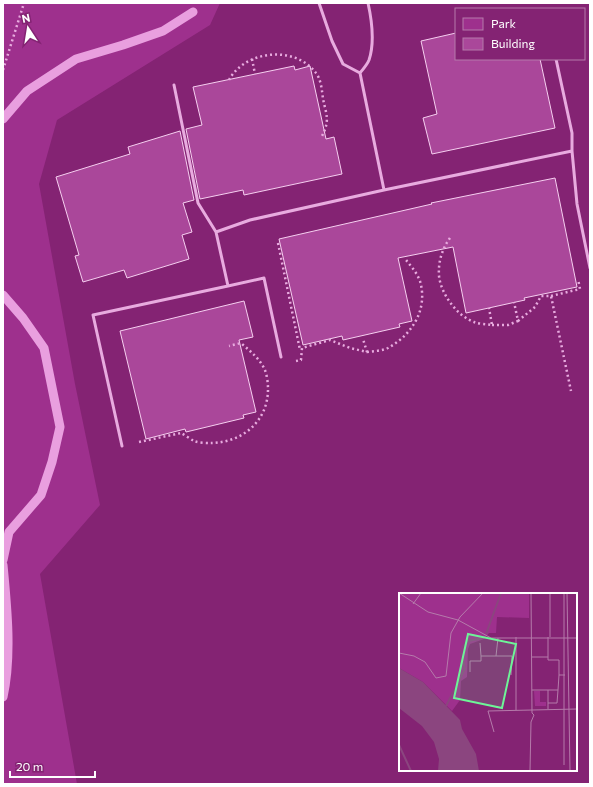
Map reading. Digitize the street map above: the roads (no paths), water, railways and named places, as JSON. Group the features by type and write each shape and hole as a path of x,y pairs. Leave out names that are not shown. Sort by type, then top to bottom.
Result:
{"lane":[{"path":"319,3 332,41 343,64 360,73"},
{"path":"368,3 371,16 372,38 369,61 360,73 384,190"},
{"path":"556,60 572,133 572,151 577,204 590,268"},
{"path":"174,85 198,203 216,232 228,286"},
{"path":"216,232 250,220 384,190 572,151"},
{"path":"122,446 93,315 264,278 281,357"}],"waterway":[{"path":"3,119 27,91 76,59 163,31 193,12"},
{"path":"3,295 23,318 44,348 60,427 52,462 41,495 9,532 3,560"},
{"path":"3,565 8,631 6,681 3,697"}]}
